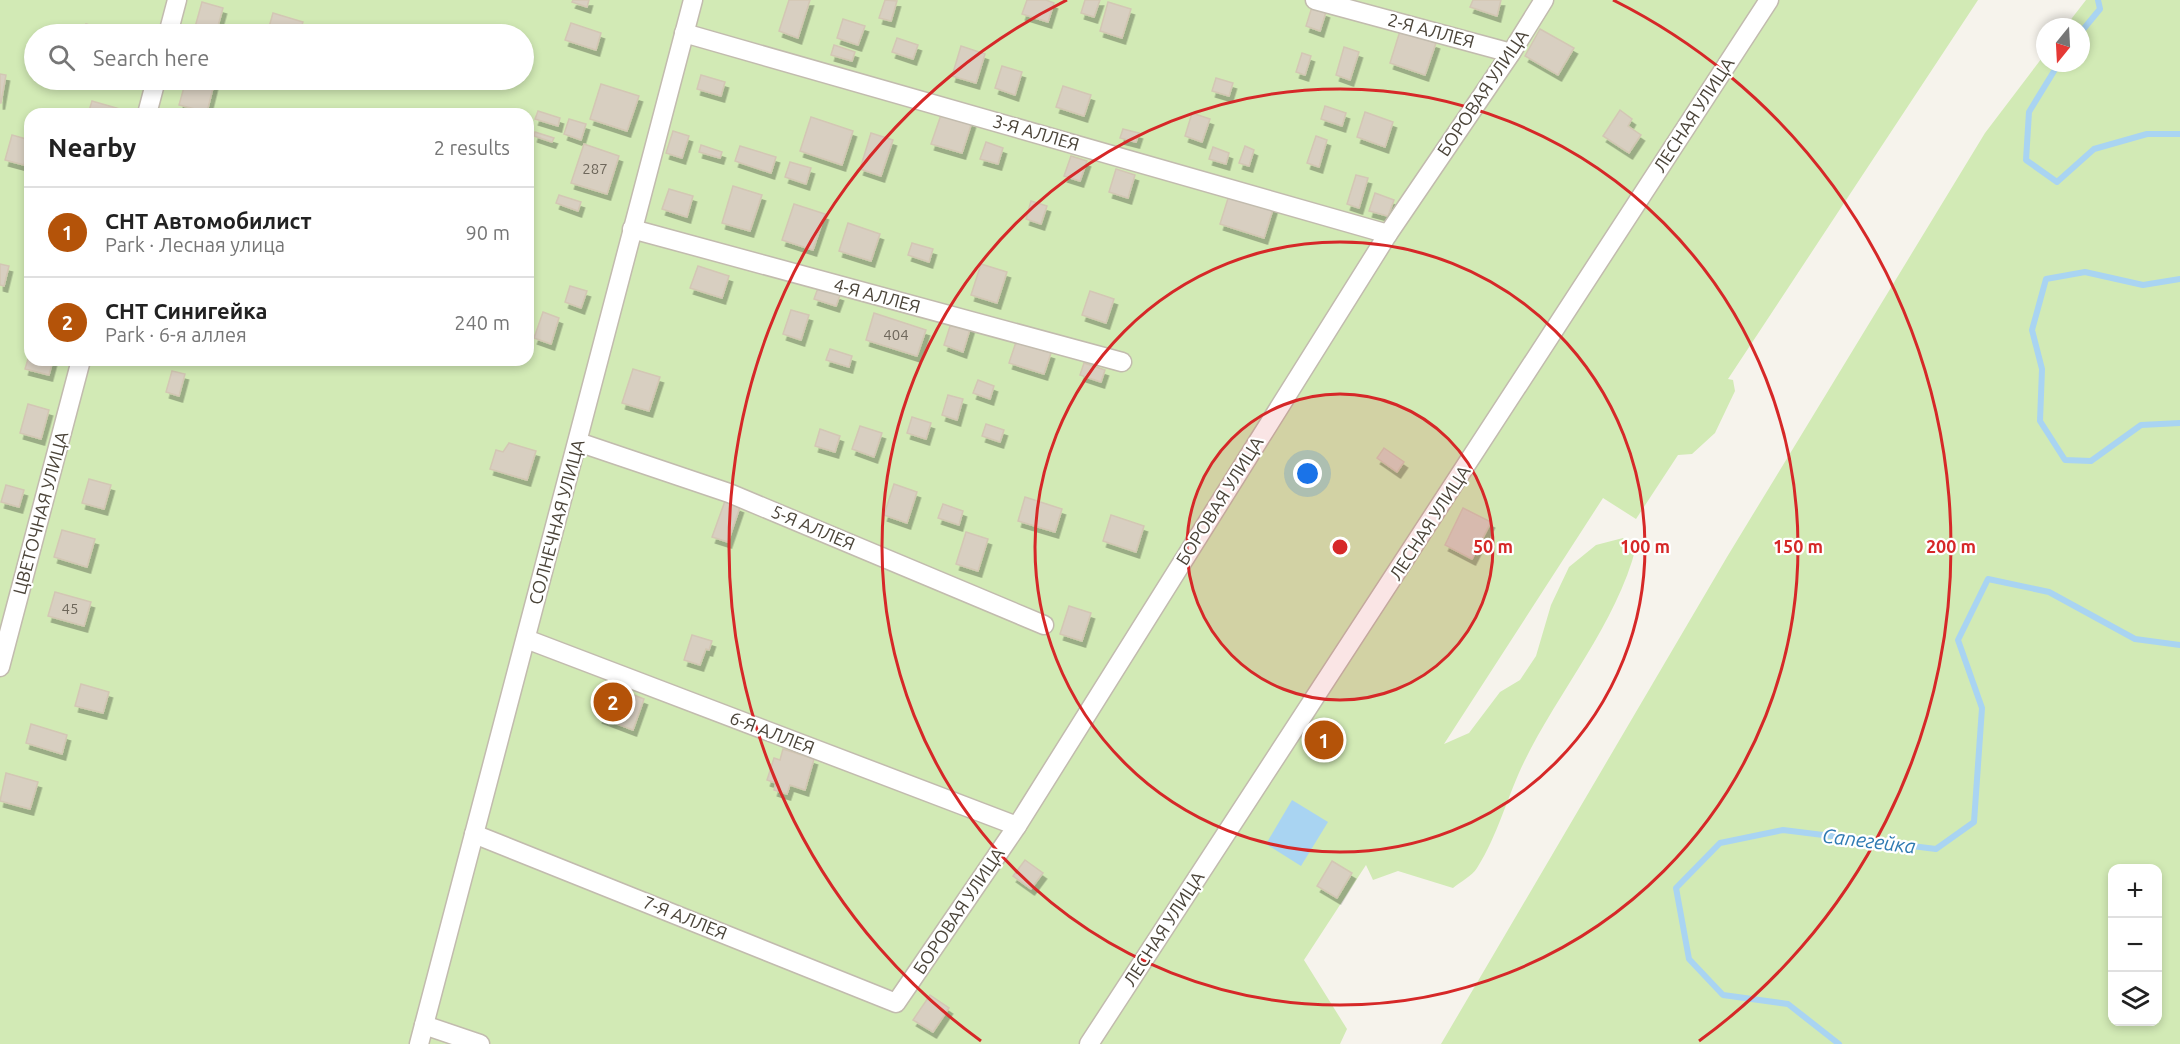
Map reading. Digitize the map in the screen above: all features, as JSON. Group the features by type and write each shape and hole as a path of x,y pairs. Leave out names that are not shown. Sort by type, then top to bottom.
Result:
{"street":[{"path":"171,24 177,0"},
{"name":"СОЛНЕЧНАЯ УЛИЦА","path":"420,1044 693,0"},
{"name":"2-Я АЛЛЕЯ","path":"1315,0 1511,53"},
{"name":"БОРОВАЯ УЛИЦА","path":"896,1003 1017,826 1388,234 1511,53 1544,0"},
{"name":"ЛЕСНАЯ УЛИЦА","path":"1089,1044 1769,0"},
{"name":"3-Я АЛЛЕЯ","path":"684,33 1388,234"},
{"path":"149,108 153,90"},
{"name":"4-Я АЛЛЕЯ","path":"632,230 1122,362"},
{"name":"ЦВЕТОЧНАЯ УЛИЦА","path":"0,667 79,366"},
{"name":"5-Я АЛЛЕЯ","path":"578,442 729,493 1044,625"},
{"name":"6-Я АЛЛЕЯ","path":"526,639 1017,826"},
{"name":"7-Я АЛЛЕЯ","path":"474,834 896,1003"},
{"path":"424,1025 480,1044"}],"green space":[{"path":"0,0 1978,0 1728,379 1733,380 1735,391 1715,433 1692,454 1678,455 1636,519 1603,498 1444,744 1469,733 1500,692 1520,680 1536,656 1551,605 1569,567 1596,545 1623,538 1636,547 1615,603 1524,762 1491,842 1477,868 1453,888 1398,871 1373,880 1366,865 1304,960 1347,1029 1340,1044 0,1044"},
{"path":"2086,0 2180,0 2180,1044 1441,1044 1727,557 1985,133 2036,66 2036,72 2090,72 2090,18 2072,18"}],"water":[{"path":"1292,800 1328,822 1301,866 1266,844"}],"building":[{"path":"573,0 589,0 587,7 572,2"},
{"path":"789,0 810,0 798,38 779,31"},
{"path":"885,0 897,1 891,21 879,18"},
{"path":"1027,0 1046,0 1054,3 1048,22 1022,14"},
{"path":"1085,0 1100,0 1094,17 1081,13"},
{"path":"1473,0 1501,0 1497,16 1470,7"},
{"path":"202,2 223,8 219,24 196,24"},
{"path":"1108,2 1131,9 1122,38 1100,31"},
{"path":"1312,7 1326,12 1320,31 1306,26"},
{"path":"273,13 303,22 302,24 270,24"},
{"path":"843,19 865,26 858,45 837,38"},
{"path":"571,23 601,33 596,50 565,40"},
{"path":"1540,29 1574,48 1558,75 1525,56"},
{"path":"1400,31 1436,43 1425,75 1390,63"},
{"path":"897,38 918,45 913,59 892,52"},
{"path":"834,45 855,52 852,61 831,55"},
{"path":"961,46 985,54 976,83 952,76"},
{"path":"1344,47 1359,52 1350,80 1336,75"},
{"path":"1302,53 1311,56 1305,75 1296,72"},
{"path":"1002,66 1022,72 1015,95 995,88"},
{"path":"0,74 6,75 1,103 0,103"},
{"path":"701,75 725,82 721,96 697,89"},
{"path":"1216,78 1233,83 1229,96 1212,91"},
{"path":"601,84 639,96 627,131 590,119"},
{"path":"1063,86 1091,95 1084,116 1056,107"},
{"path":"183,90 212,90 208,108 179,105"},
{"path":"92,101 116,108 90,108"},
{"path":"1325,106 1346,113 1342,126 1321,119"},
{"path":"1620,110 1632,119 1628,126 1641,135 1629,153 1603,136"},
{"path":"538,111 560,118 558,126 535,119"},
{"path":"942,112 972,122 962,153 931,144"},
{"path":"1365,112 1393,122 1385,147 1357,137"},
{"path":"1192,113 1210,119 1202,142 1185,136"},
{"path":"811,117 853,131 842,165 800,151"},
{"path":"569,119 586,124 581,140 564,134"},
{"path":"1123,129 1139,133 1136,142 1120,138"},
{"path":"673,131 689,136 682,158 666,153"},
{"path":"535,132 554,138 552,142 534,136"},
{"path":"871,133 893,140 881,176 860,169"},
{"path":"12,135 24,138 24,165 5,160"},
{"path":"1316,136 1327,140 1319,167 1307,163"},
{"path":"986,142 1003,148 998,164 980,159"},
{"path":"584,144 619,156 607,194 571,183"},
{"path":"701,145 722,152 720,158 699,152"},
{"path":"740,146 776,157 771,173 735,161"},
{"path":"1245,146 1254,150 1249,166 1239,163"},
{"path":"1213,147 1229,153 1226,164 1209,159"},
{"path":"1071,156 1087,161 1080,181 1064,176"},
{"path":"790,162 811,168 806,184 785,177"},
{"path":"1116,169 1135,175 1128,198 1109,192"},
{"path":"1356,175 1368,178 1359,208 1347,204"},
{"path":"733,186 762,195 750,231 722,223"},
{"path":"669,189 693,196 687,217 662,209"},
{"path":"1230,192 1274,206 1264,238 1220,224"},
{"path":"1375,193 1394,200 1388,216 1369,211"},
{"path":"559,195 581,202 578,211 556,203"},
{"path":"1031,201 1047,206 1041,224 1026,219"},
{"path":"794,204 825,214 813,250 782,240"},
{"path":"848,223 880,234 871,261 839,251"},
{"path":"912,243 933,249 929,262 908,255"},
{"path":"0,264 9,266 4,286 0,285"},
{"path":"981,264 1007,272 997,303 971,295"},
{"path":"698,266 729,276 722,298 690,288"},
{"path":"570,286 587,291 581,308 565,302"},
{"path":"818,288 840,295 836,306 814,299"},
{"path":"1090,291 1114,299 1106,323 1082,315"},
{"path":"791,310 809,315 801,340 783,334"},
{"path":"543,312 559,318 551,344 534,338"},
{"path":"874,313 926,330 917,356 866,340"},
{"path":"952,320 971,326 963,352 944,345"},
{"path":"1016,342 1051,353 1044,374 1009,363"},
{"path":"830,349 852,356 849,367 826,360"},
{"path":"1084,363 1105,370 1101,382 1080,375"},
{"path":"26,366 51,366 49,375 25,369"},
{"path":"633,369 660,377 649,411 622,403"},
{"path":"172,371 185,374 179,396 166,392"},
{"path":"978,380 994,386 990,399 973,393"},
{"path":"948,395 963,399 957,420 942,415"},
{"path":"28,404 49,410 41,439 20,433"},
{"path":"912,417 931,423 926,439 907,433"},
{"path":"986,424 1004,430 1000,442 982,436"},
{"path":"860,426 882,433 874,457 852,449"},
{"path":"820,429 840,436 835,452 815,446"},
{"path":"509,443 536,451 527,480 490,469 496,450 503,452"},
{"path":"1384,448 1404,462 1397,472 1377,458"},
{"path":"89,479 111,485 104,509 82,503"},
{"path":"894,484 917,492 907,523 884,515"},
{"path":"6,485 24,490 19,507 1,502"},
{"path":"1025,497 1062,509 1055,532 1018,521"},
{"path":"725,501 740,507 728,542 712,537"},
{"path":"943,504 963,511 959,525 938,518"},
{"path":"1463,508 1491,522 1472,559 1445,545"},
{"path":"1111,515 1144,526 1136,552 1103,541"},
{"path":"62,530 95,539 87,567 54,557"},
{"path":"966,532 988,539 978,571 956,564"},
{"path":"55,592 91,602 84,626 48,616"},
{"path":"1069,606 1091,613 1082,641 1060,634"},
{"path":"692,635 712,641 700,665 684,660"},
{"path":"81,684 109,692 103,713 75,706"},
{"path":"611,686 644,699 633,730 599,717"},
{"path":"31,724 67,735 62,754 26,743"},
{"path":"783,749 814,759 805,790 790,785 787,794 774,790 776,783 767,780 774,758 780,760"},
{"path":"6,773 38,782 30,809 0,801"},
{"path":"1025,860 1043,873 1031,889 1013,876"},
{"path":"1332,861 1352,873 1337,898 1317,886"},
{"path":"930,995 949,1008 933,1032 913,1020"}],"waterway":[{"name":"Сапегейка","path":"2090,21 2100,9 2098,0"},
{"name":"Сапегейка","path":"2053,72 2029,112 2026,160 2057,182 2094,149 2147,134 2180,134"},
{"name":"Сапегейка","path":"2180,279 2143,285 2085,272 2046,279 2032,330 2042,369 2040,421 2065,460 2091,461 2141,425 2180,423"},
{"name":"Сапегейка","path":"1839,1044 1788,1004 1723,995 1689,959 1676,888 1720,843 1783,830 1936,849 1974,822 1982,708 1958,640 1988,579 2049,592 2135,639 2180,645"}],"place":[{"name":"СНТ Синигейка","path":"613,702"},
{"name":"СНТ Автомобилист","path":"1324,740"}]}
